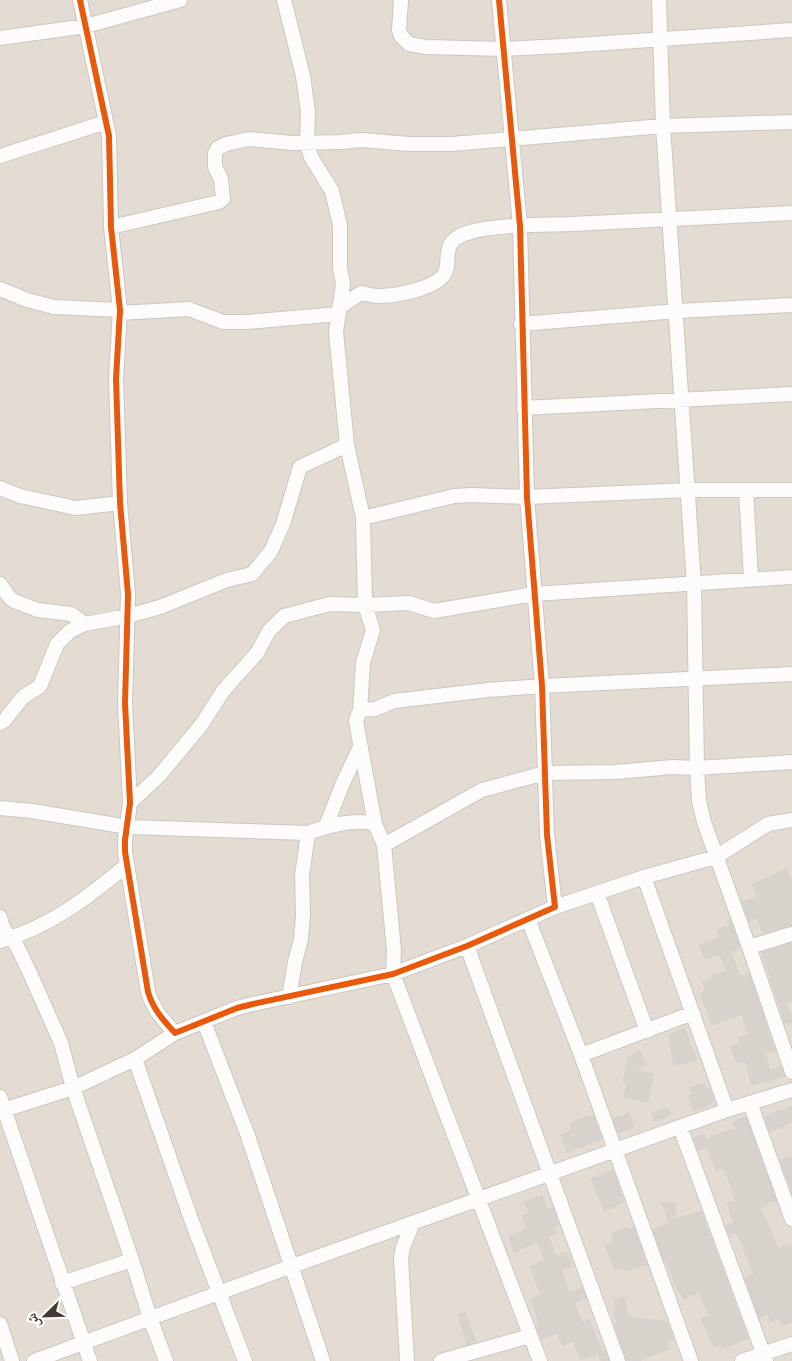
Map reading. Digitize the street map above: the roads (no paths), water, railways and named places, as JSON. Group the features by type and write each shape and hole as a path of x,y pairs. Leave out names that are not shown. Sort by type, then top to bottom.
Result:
{"street":[{"path":"80,0 109,136 111,228 119,312 116,379 120,503 128,594 125,703 130,803 125,840 127,865 148,992 158,1014 175,1033"},
{"path":"0,38 86,26 180,0"},
{"path":"284,0 303,76 308,112 307,143 311,157 332,191 341,238 342,284 336,332 347,445 363,518 365,605 373,630 363,663 360,710 356,721 375,824 384,846 394,950 393,974 540,1361"},
{"path":"401,0 399,30 405,42 426,47 504,49 792,30"},
{"path":"499,0 520,226 527,497 542,686 547,835 555,907"},
{"path":"660,0 663,126 694,585 697,768 700,801 704,822 792,1072"},
{"path":"0,156 106,122"},
{"path":"111,228 219,202 222,199 223,193 221,179 216,172 215,153 218,148 226,144 248,140 307,143 361,140 429,145 511,140 663,126 792,122"},
{"path":"0,289 28,300 54,307 119,312 189,309 223,322 247,322 339,310 361,293 378,296 400,294 432,284 443,276 447,269 447,253 451,244 458,237 474,231 520,226 792,213"},
{"path":"522,324 676,311 792,305"},
{"path":"524,408 792,394"},
{"path":"0,723 5,720 23,697 40,686 57,644 64,636 86,624 128,616 188,597 227,580 252,574 271,551 283,524 300,467 347,445"},
{"path":"0,488 20,496 76,508 120,503"},
{"path":"363,518 454,496 527,497 688,490 792,490"},
{"path":"746,490 751,579"},
{"path":"130,803 160,776 202,724 223,691 256,653 269,631 284,616 330,604 409,603 434,611 534,594 694,585 751,579 792,578"},
{"path":"0,584 14,601 30,608 71,614 86,624"},
{"path":"360,710 375,708 394,701 542,686 792,674"},
{"path":"326,826 360,747"},
{"path":"384,846 482,790 545,773 616,772 672,767 697,768 792,762"},
{"path":"0,808 32,810 128,827 308,833 326,826 367,822 375,824"},
{"path":"90,1361 82,1343 1,1106 73,1088 136,1059 175,1033 237,1008 393,974 468,946 555,907 644,877 716,857 768,824 792,820"},
{"path":"289,997 303,915 302,876 308,833"},
{"path":"6,940 66,912 92,894 127,865"},
{"path":"644,877 727,1110"},
{"path":"597,893 647,1031"},
{"path":"0,917 3,928 8,935 6,940"},
{"path":"528,919 581,1055 691,1361"},
{"path":"749,947 792,934"},
{"path":"6,940 29,971 61,1043 73,1088 166,1361"},
{"path":"468,946 618,1361"},
{"path":"581,1055 693,1014"},
{"path":"204,1022 248,1136 323,1361"},
{"path":"136,1059 245,1361"},
{"path":"34,1361 219,1292 727,1110 792,1090"},
{"path":"750,1103 792,1219"},
{"path":"680,1127 765,1357"},
{"path":"407,1361 401,1258 403,1247 413,1223"},
{"path":"62,1283 132,1260"},
{"path":"0,1324 12,1361"},
{"path":"441,1361 530,1336"},
{"path":"742,1361 765,1357 792,1344"}]}
